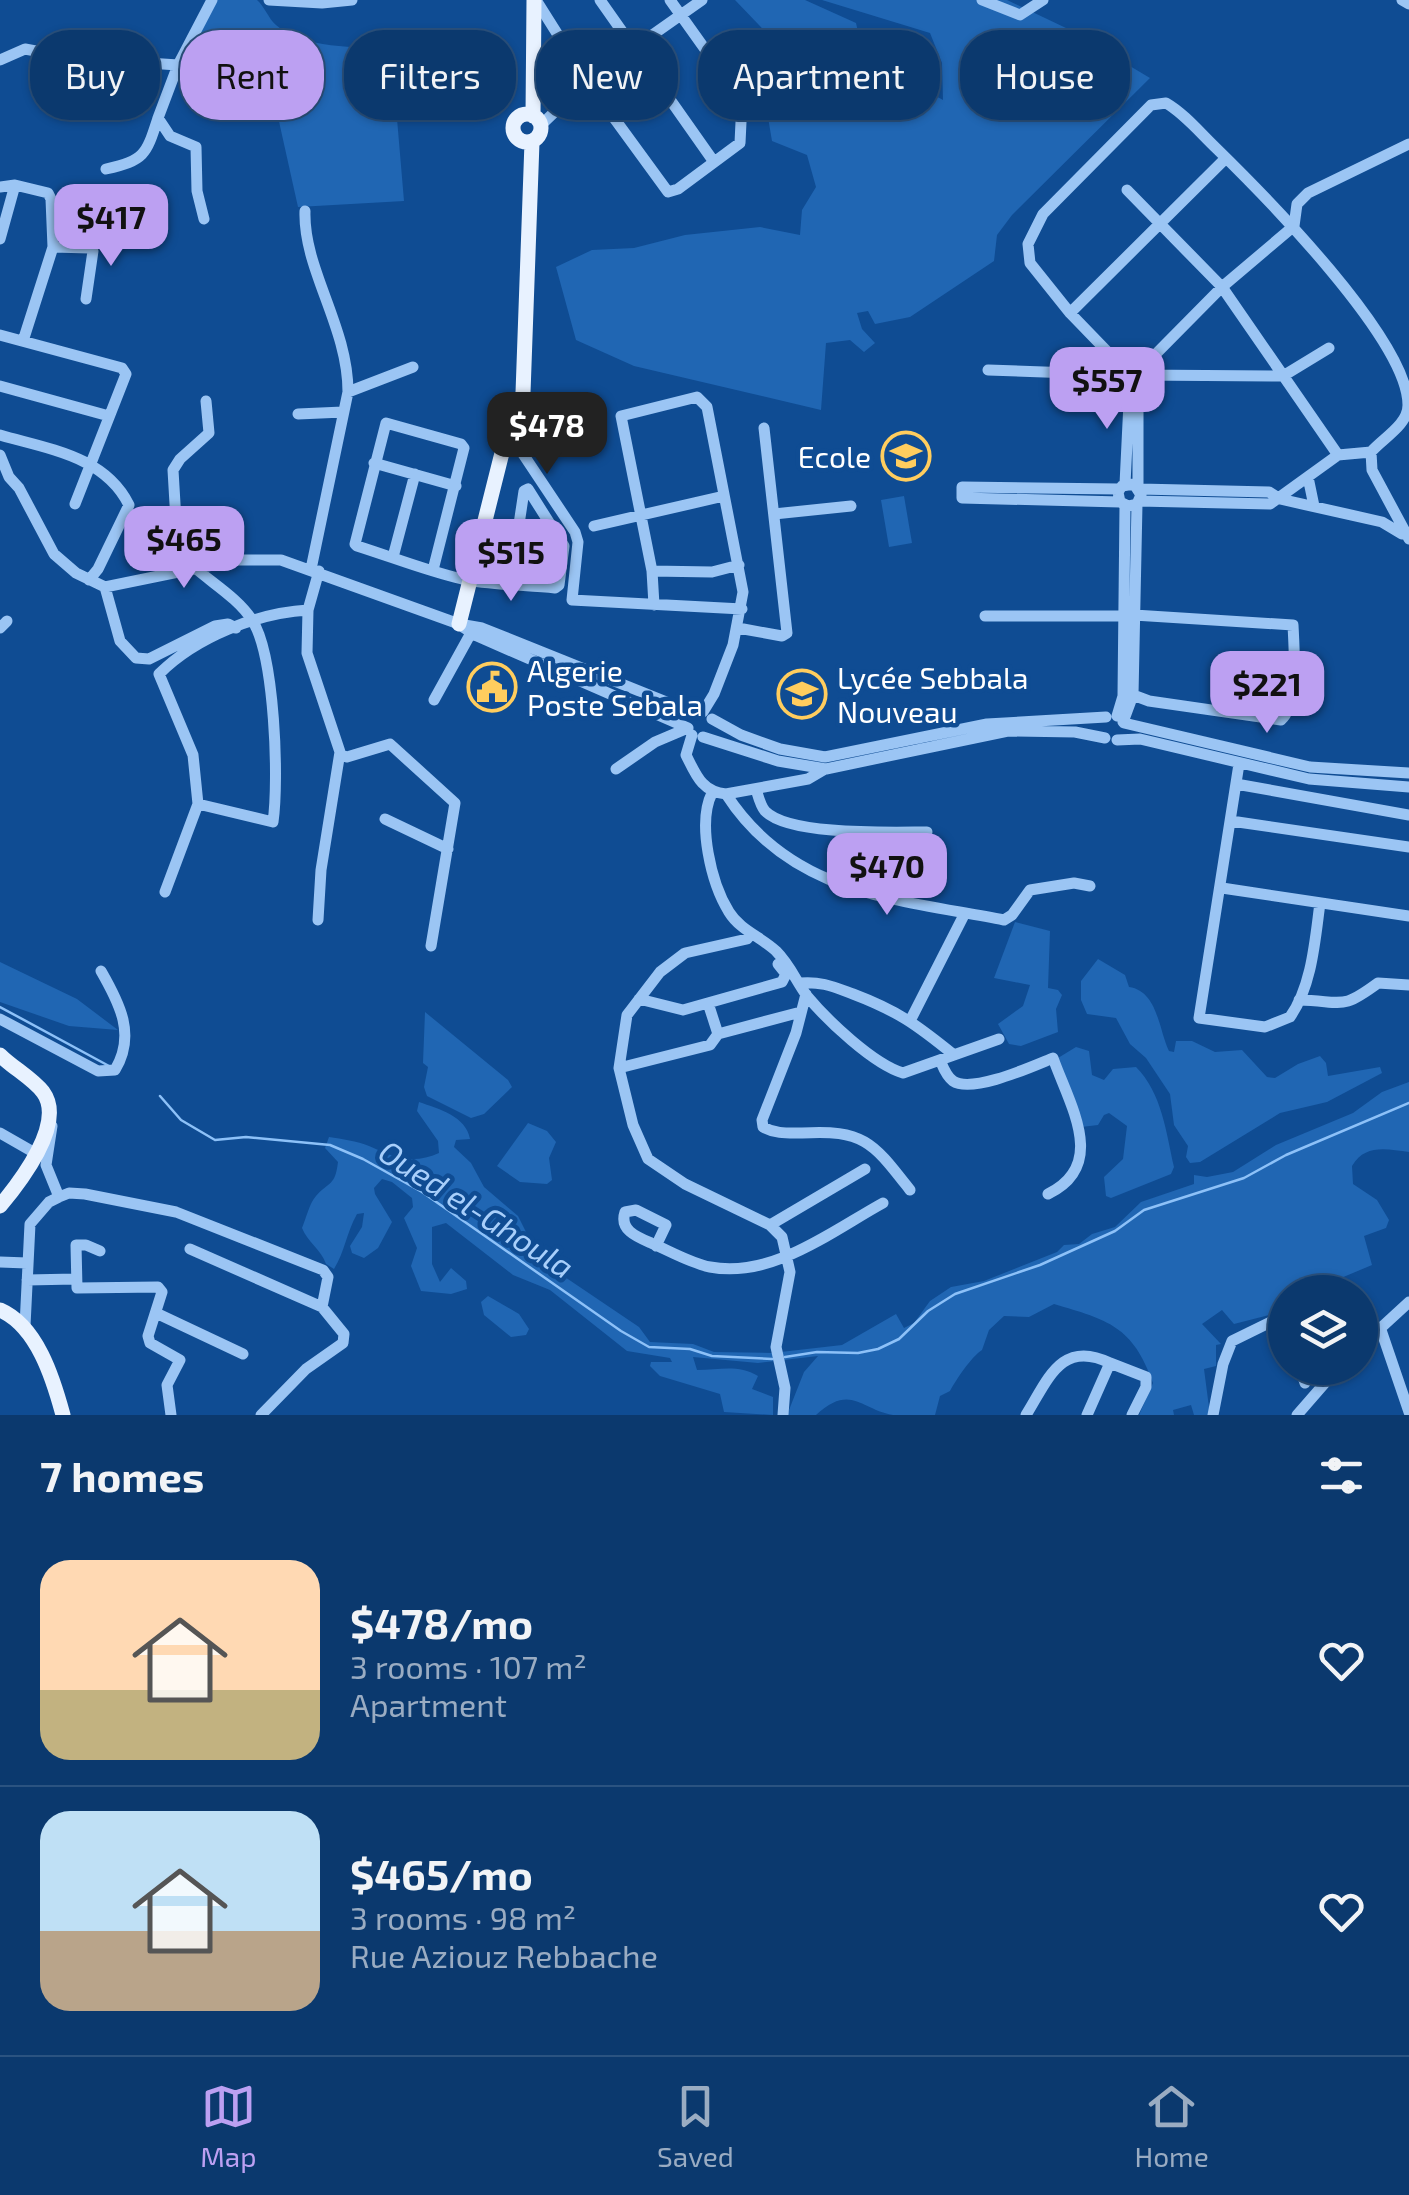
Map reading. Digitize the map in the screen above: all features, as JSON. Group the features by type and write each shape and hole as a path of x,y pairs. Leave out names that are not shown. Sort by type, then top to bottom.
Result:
{"main road":[{"path":"533,0 533,118 538,138 528,142 518,139 513,128 520,117 533,118"},
{"path":"461,626 502,434 516,391 528,142"},
{"path":"0,1055 42,1091 51,1114 47,1133 24,1176 0,1206"},
{"path":"0,1310 25,1326 50,1374 63,1415"}],"street":[{"path":"160,113 178,65 212,0"},
{"path":"268,0 322,4 352,0"},
{"path":"533,0 553,30"},
{"path":"600,0 622,30"},
{"path":"615,120 668,192 740,142 742,101 670,0"},
{"path":"659,30 702,0"},
{"path":"982,0 1020,15 1044,0"},
{"path":"1402,0 1409,4"},
{"path":"0,60 25,49 73,58 178,65"},
{"path":"1133,376 1070,314 1030,263 1030,240 1042,214 1151,105 1166,103 1294,226 1368,320 1395,364 1404,388 1408,406 1405,417 1371,452 1338,456 1280,498"},
{"path":"678,110 714,162"},
{"path":"106,169 144,157 157,120"},
{"path":"159,120 170,136 196,147 204,219"},
{"path":"1111,739 1100,727 1118,720 1134,694 1129,616 1133,376 1222,287 1294,226 1297,204 1308,193 1409,144"},
{"path":"1070,314 1226,158"},
{"path":"0,187 16,185 48,193 51,199 53,247 23,341"},
{"path":"0,239 16,185"},
{"path":"1127,190 1222,287 1338,456"},
{"path":"305,211 306,238 339,328 348,366 348,392 308,610 307,653 340,752 321,870 318,920"},
{"path":"53,247 92,249 86,299"},
{"path":"0,335 122,368 126,374 75,504"},
{"path":"988,370 1133,376 1283,376 1329,348"},
{"path":"348,392 413,366"},
{"path":"0,386 109,416"},
{"path":"654,605 652,570 621,416 697,397 707,407 739,565 742,610 714,694 703,715 688,720 694,733 686,755 701,783 719,794 757,834 819,878 858,890 1004,920 1030,890 1058,884 1090,886"},
{"path":"179,571 173,470 209,433 206,401"},
{"path":"298,414 342,412"},
{"path":"434,570 464,448 386,423 356,544 393,557 434,570 468,580 510,584 555,588 559,585 564,546 528,489 524,492 510,584"},
{"path":"738,628 782,636 787,633 764,428"},
{"path":"502,434 521,451 575,532 578,542 572,600 742,610"},
{"path":"0,435 91,463 120,486 129,504 90,580"},
{"path":"1371,452 1372,470 1409,540"},
{"path":"0,455 4,477 19,488 54,554 105,587 194,567 280,560 461,626 694,733 778,761 826,769"},
{"path":"374,462 456,486"},
{"path":"393,557 415,474"},
{"path":"1308,477 1314,506"},
{"path":"1130,495 962,488 962,498 1130,495 1269,492 1382,522 1409,540"},
{"path":"594,526 724,496"},
{"path":"774,514 851,506"},
{"path":"652,570 712,572 739,565"},
{"path":"194,567 253,620 267,663 276,753 271,823 198,804"},
{"path":"105,587 115,630 136,658 153,657 220,624 236,628"},
{"path":"165,892 198,804 193,756 159,674 183,654 253,620 308,610"},
{"path":"986,616 1129,616 1293,625 1290,710 1281,720 1149,702 1134,694"},
{"path":"1111,739 1124,733 1118,720 1129,616"},
{"path":"434,700 461,626"},
{"path":"461,626 482,628 642,695 703,715 741,735 780,749 825,757 986,724 1118,720 1310,767 1409,774"},
{"path":"616,769 655,742 712,730 703,715"},
{"path":"639,999 678,1010 784,980 783,968 730,915 717,884 704,814 719,794 808,779 826,769 1008,731 1058,731 1140,739 1332,782 1409,787"},
{"path":"340,752 347,757 390,744 454,800 431,946"},
{"path":"1239,764 1199,1018 1265,1027 1290,1017 1300,1000 1314,948 1320,903"},
{"path":"1236,784 1409,815"},
{"path":"756,788 764,810 776,818 842,832 927,832"},
{"path":"385,819 448,849"},
{"path":"1231,821 1409,847"},
{"path":"1222,888 1409,916"},
{"path":"910,1019 965,913"},
{"path":"783,1415 785,1388 776,1347 788,1287 788,1256 782,1237 770,1225 685,1184 648,1159 633,1125 620,1068 623,1025 639,999 674,960 749,937 774,949 803,988 891,1070 903,1073 999,1038"},
{"path":"0,1019 98,1072 115,1070 125,1053 127,1031 101,971"},
{"path":"803,988 820,982 881,1003 910,1019 954,1055"},
{"path":"1300,1000 1342,1004 1360,998 1378,982 1409,985"},
{"path":"803,988 796,1033 762,1120 763,1127 781,1133 828,1132 868,1141 910,1190"},
{"path":"708,1003 718,1034"},
{"path":"620,1068 695,1051 710,1045 718,1034 797,1012"},
{"path":"940,1060 949,1078 962,1084 996,1079 1053,1058 1080,1134 1082,1153 1074,1178 1048,1194"},
{"path":"51,1114 46,1165 59,1198"},
{"path":"0,1134 36,1152"},
{"path":"770,1225 865,1169"},
{"path":"25,1326 30,1224 50,1202 68,1193 176,1212 324,1270 328,1277 322,1307"},
{"path":"656,1246 716,1268 750,1267 788,1256 884,1204"},
{"path":"100,1251 76,1245 77,1288 158,1287 162,1292 148,1336 150,1343 180,1360 167,1385 171,1415"},
{"path":"190,1249 322,1307 344,1334 343,1343 306,1369 261,1415"},
{"path":"0,1262 27,1263"},
{"path":"27,1280 75,1279"},
{"path":"1408,1307 1380,1327 1409,1412"},
{"path":"156,1314 243,1354"},
{"path":"1213,1415 1232,1341 1268,1325"},
{"path":"1027,1415 1053,1370 1064,1361 1086,1354 1146,1377 1146,1387 1132,1415"},
{"path":"1087,1415 1110,1363"},
{"path":"1296,1415 1323,1385"}],"shaded area":[{"path":"216,0 257,0 283,30 200,30"},
{"path":"735,0 805,0 856,23 858,30 764,30"},
{"path":"822,0 1007,0 1069,30 960,30 960,120 1108,120 1012,215 997,235 994,261 910,317 875,324 868,311 857,313 862,329 875,343 864,352 850,340 826,343 821,410 634,366 576,340 556,267 592,250 634,248 685,235 760,227 800,235 802,210 816,187 807,155 772,141 768,120 940,120 940,30 920,30"},
{"path":"324,44 344,46 344,120 397,120 404,201 298,207 279,120 324,120"},
{"path":"1130,66 1150,78 1130,98"},
{"path":"904,496 912,543 889,547 881,500"},
{"path":"1015,922 1050,931 1048,988 1062,995 1056,1009 1058,1032 1021,1046 1009,1044 998,1024 1023,1006 1030,985 994,978"},
{"path":"1098,959 1125,975 1129,987 1146,996 1169,1051 1174,1052 1176,1041 1192,1041 1215,1052 1242,1050 1267,1077 1275,1078 1320,1056 1328,1076 1380,1067 1382,1073 1327,1102 1280,1113 1200,1162 1190,1163 1186,1157 1188,1146 1174,1125 1170,1094 1146,1058 1130,1044 1116,1018 1087,1014 1081,1000 1081,981"},
{"path":"0,962 77,999 118,1030 69,1026 0,1002"},
{"path":"425,1012 508,1080 512,1087 484,1114 471,1118 427,1096 424,1087 428,1067 423,1063"},
{"path":"1076,1047 1089,1051 1092,1075 1104,1080 1113,1069 1136,1067 1145,1077 1162,1114 1174,1167 1171,1174 1111,1198 1106,1196 1104,1177 1123,1159 1127,1126 1109,1113 1098,1125 1081,1127 1058,1058"},
{"path":"1409,1082 1409,1152 1370,1151 1352,1166 1353,1184 1377,1200 1389,1220 1386,1228 1364,1236 1372,1265 1348,1275 1268,1275 1268,1315 1234,1324 1222,1310 1202,1324 1221,1344 1216,1345 1216,1366 1204,1369 1210,1415 1194,1415 1191,1405 1173,1410 1174,1415 1139,1415 1153,1383 1137,1349 1104,1321 1054,1304 1029,1317 1004,1316 989,1330 982,1350 950,1391 940,1396 935,1415 893,1415 847,1400 838,1401 816,1415 787,1415 804,1372 818,1356 758,1363 693,1357 697,1370 751,1372 758,1376 752,1389 773,1397 773,1415 724,1412 720,1394 660,1376 650,1366 651,1362 672,1362 670,1358 627,1351 550,1290 513,1275 446,1223 432,1227 432,1264 440,1282 451,1268 466,1281 467,1289 451,1294 421,1291 411,1266 417,1248 404,1218 413,1207 412,1198 392,1182 382,1179 374,1188 392,1222 378,1248 364,1258 352,1253 350,1246 362,1227 364,1213 357,1214 334,1269 326,1264 302,1228 314,1199 335,1176 338,1162 325,1148 329,1137 403,1158 420,1159 439,1153 438,1141 417,1111 419,1102 450,1114 463,1124 470,1139 456,1140 454,1147 471,1163 484,1187 518,1216 535,1250 556,1271 639,1327 650,1342 693,1344 714,1352 772,1353 842,1345 896,1314 904,1328 914,1323 930,1301 951,1287 984,1281 1057,1252 1064,1245 1079,1244 1092,1234 1115,1227 1141,1202 1194,1184 1194,1175 1233,1172 1276,1145 1353,1113 1382,1092"},
{"path":"528,1123 547,1131 556,1142 549,1158 552,1180 547,1184 520,1182 497,1166"},
{"path":"488,1296 519,1314 529,1329 526,1335 511,1337 484,1315 481,1302"}],"waterway":[{"name":"Oued el-Ghoula","path":"0,1007 109,1066"},
{"name":"Oued el-Ghoula","path":"160,1096 181,1120 215,1140 246,1137 330,1145 363,1159 422,1192 649,1347 772,1359"},
{"name":"Oued el-Ghoula","path":"785,1357 878,1349 899,1339 928,1311 955,1294 1040,1265 1115,1231 1144,1210 1244,1178 1286,1155 1409,1103"}],"place":[{"name":"Ecole","path":"906,456"},
{"name":"Algerie Poste Sebala","path":"492,687"},
{"name":"Lycée Sebbala Nouveau","path":"802,694"}]}
